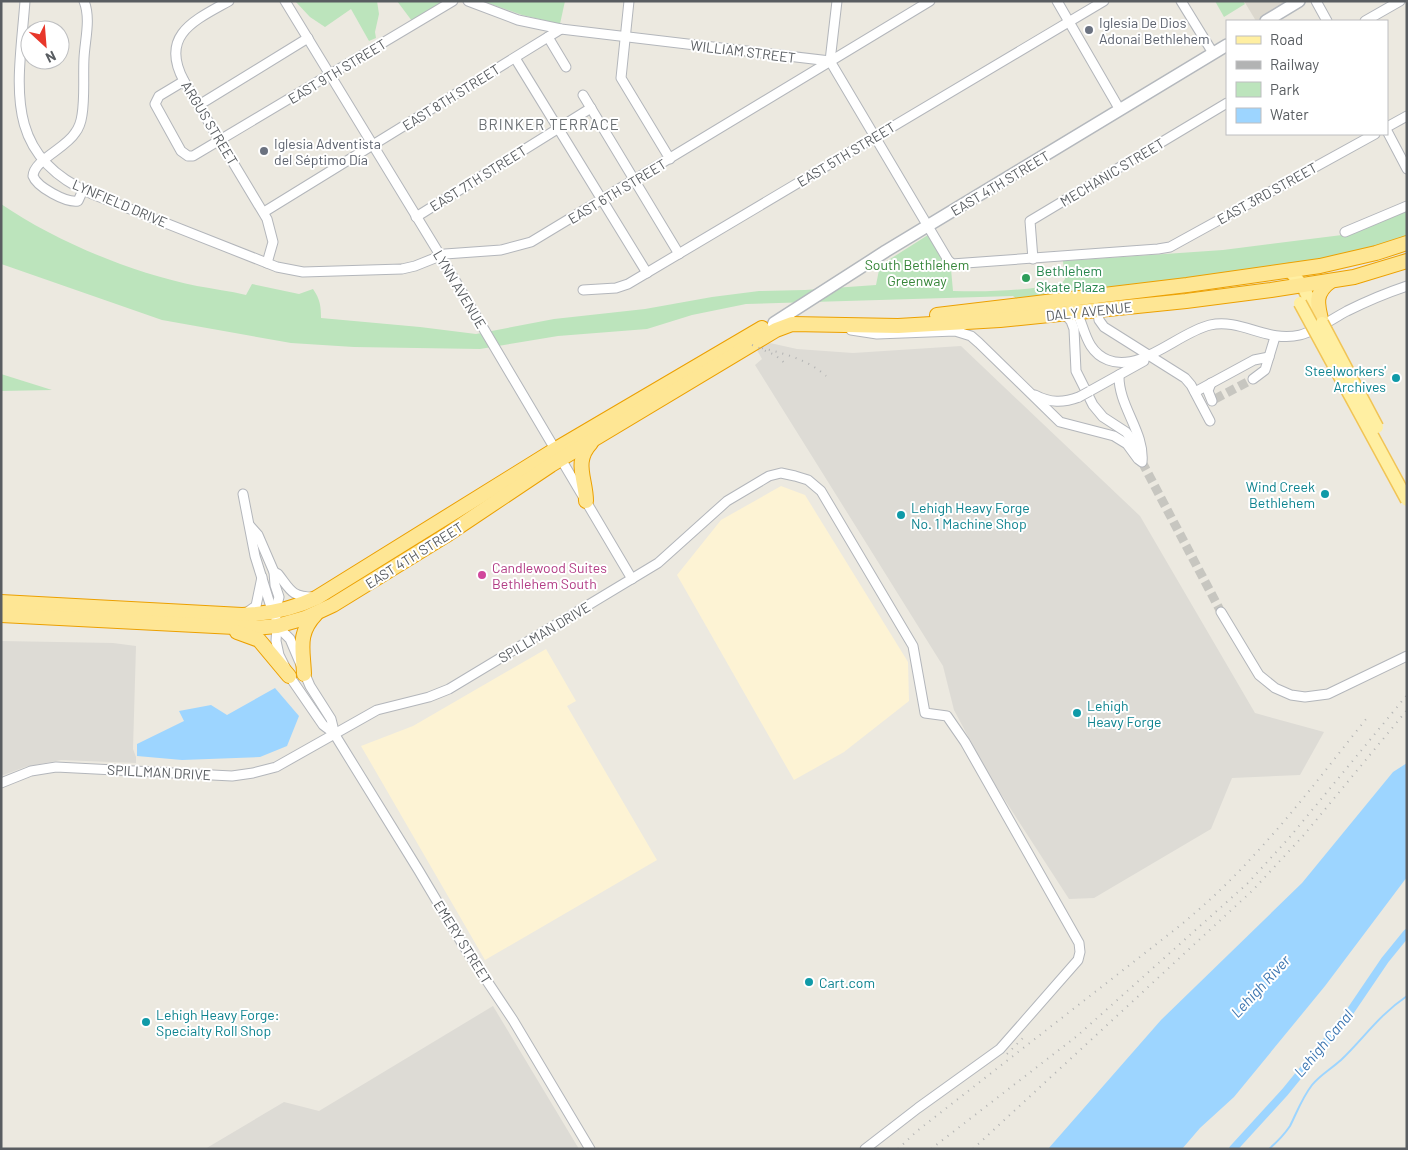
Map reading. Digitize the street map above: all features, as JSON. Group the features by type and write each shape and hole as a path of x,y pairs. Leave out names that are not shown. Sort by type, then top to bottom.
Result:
{"highway":[{"name":"DALY AVENUE","path":"772,328 792,324 923,325 1000,320 1069,308 1110,295 1320,266 1354,259 1407,243"},
{"name":"DALY AVENUE","path":"772,328 798,316 890,318 949,314 1042,303 1069,308 1097,310 1220,297 1331,281 1354,277 1407,261"},
{"path":"1322,322 1319,310 1309,299 1331,281"},
{"name":"EAST 4TH STREET","path":"1,602 276,619 305,618 318,613 445,536 559,454 599,435 743,344 765,326 772,328"},
{"name":"EAST 4TH STREET","path":"1,616 254,628 316,598 559,454 727,348 758,341 772,328"},
{"path":"586,501 581,465 582,457 585,450 599,435"},
{"path":"304,674 303,634 309,622 318,613"},
{"path":"217,626 259,640 289,676"}],"main road":[{"path":"1268,20 1299,1"},
{"name":"EAST 4TH STREET","path":"772,328 802,304 842,278 1226,46"},
{"path":"1289,270 1296,286 1309,299 1407,500"},
{"path":"1322,322 1407,482"}],"street":[{"name":"LYNFIELD DRIVE","path":"25,1 19,104 28,137 44,161 60,176 83,190 269,264"},
{"path":"83,190 78,201 72,202 40,185 35,181 34,173 37,167 68,142 80,123 88,19 84,1"},
{"name":"ARGUS STREET","path":"229,1 194,21 177,42 176,55 178,68 184,81 264,212 273,242 269,264"},
{"name":"LYNN AVENUE","path":"285,1 440,255 632,579"},
{"name":"EAST 9TH STREET","path":"184,81 159,96 155,104 185,155 193,156 453,1"},
{"name":"WILLIAM STREET","path":"468,1 518,20 561,29 830,61"},
{"path":"629,1 621,78 670,158"},
{"path":"837,1 830,61 928,227"},
{"name":"EAST 6TH STREET","path":"269,264 303,272 398,270 416,266 440,255 501,250 524,245 602,200 930,1"},
{"path":"1057,1 1120,110"},
{"name":"EAST 5TH STREET","path":"584,290 619,288 647,273 1104,1"},
{"path":"1181,1 1213,53"},
{"path":"1316,1 1326,20"},
{"path":"1367,20 1400,1"},
{"name":"EAST 8TH STREET","path":"264,212 561,29"},
{"path":"548,37 566,66"},
{"path":"199,105 308,38"},
{"path":"515,58 647,273"},
{"path":"583,95 679,254"},
{"name":"MECHANIC STREET","path":"1033,259 1030,221 1226,104"},
{"name":"EAST 7TH STREET","path":"416,217 591,108"},
{"path":"1388,128 1407,116"},
{"path":"1388,131 1407,169"},
{"name":"EAST 3RD STREET","path":"928,227 952,264 1170,247 1373,135"},
{"path":"1345,232 1407,206"},
{"path":"1069,308 1087,341 1101,356 1119,363 1130,362 1149,355 1194,331 1213,324 1228,325 1275,337 1305,333 1366,301 1407,286"},
{"path":"1110,295 1099,303 1097,310 1099,320 1104,327 1185,378 1195,392 1209,419 1213,400 1208,391 1211,383"},
{"path":"1069,308 1075,333 1076,371 1093,405 1103,417 1129,435 1138,447 1140,458"},
{"path":"821,324 877,334 960,332 971,336 1060,422 1114,436 1127,444 1140,458"},
{"path":"1253,379 1265,370 1275,337"},
{"path":"1026,389 1048,400 1065,401 1079,397 1142,363 1149,355"},
{"path":"1195,392 1254,360 1269,358"},
{"path":"1119,375 1121,393 1141,446 1140,458"},
{"path":"1202,406 1213,400"},
{"name":"SPILLMAN DRIVE","path":"1,783 31,772 56,767 242,775 268,770 284,764 377,710 429,698 449,689 658,563 727,501 769,476 782,474 808,480 821,490 913,646 925,713 947,716 1079,942 1080,952 1078,960 1000,1049 865,1149"},
{"name":"EMERY STREET","path":"243,494 250,526 250,537 270,604 276,619 290,639 304,674 332,719 335,735"},
{"name":"EMERY STREET","path":"250,526 258,535 274,572 275,585 279,596 276,641 289,676 323,725 335,735 463,945 513,1020 590,1149"},
{"path":"274,572 297,596 316,598"},
{"path":"242,616 256,606 262,576"},
{"path":"1221,612 1259,674 1275,688 1291,695 1305,697 1328,694 1407,656"}],"shaded area":[{"path":"1244,1 1292,1 1261,20 1255,20"},
{"path":"770,343 797,349 853,353 961,346 1140,516 1255,713 1324,732 1300,775 1232,778 1211,829 1094,898 1069,899 988,774 954,710 943,666 755,365 762,359 757,350"},
{"path":"781,486 805,495 908,662 909,701 844,752 794,780 677,575 721,520"},
{"path":"1,641 113,643 136,646 133,749 136,763 61,760 25,767 1,776"},
{"path":"546,649 576,701 567,706 657,860 485,960 361,746 413,726"},
{"path":"493,1006 579,1149 205,1149 284,1102 319,1111"}],"green space":[{"path":"295,1 377,1 379,14 375,32 376,38 369,41 351,9 325,27 310,17"},
{"path":"397,1 446,1 412,21"},
{"path":"482,1 565,1 560,24 522,15"},
{"path":"1215,1 1243,1 1245,4 1224,17"},
{"name":"South Bethlehem Greenway","path":"1,204 70,243 146,273 197,286 246,295 252,284 299,294 313,289 320,303 321,318 476,334 554,319 645,309 759,291 876,285 879,270 887,261 928,235 951,269 953,291 994,291 1062,283 1065,279 1063,261 1223,250 1350,234 1407,211 1407,238 1314,264 1018,300 1013,296 746,304 692,315 647,329 558,336 480,349 354,347 291,343 162,320 1,264"},
{"path":"1,374 52,390 1,391"}],"water":[{"path":"275,688 299,716 287,746 260,757 182,760 137,756 137,744 184,721 179,711 211,705 227,715"},
{"name":"Lehigh River","path":"1407,763 1407,877 1325,986 1234,1097 1200,1128 1182,1149 1048,1149 1161,1020 1302,883 1393,772"}],"waterway":[{"name":"Lehigh Canal","path":"1233,1149 1285,1092 1347,1016 1385,960 1407,933"},
{"path":"1269,1149 1290,1126 1305,1095 1315,1081 1341,1060 1388,1011 1407,996"}],"tunnel":[{"path":"1215,399 1253,379"},
{"path":"1142,462 1221,612"}],"railway":[{"path":"752,345 775,355 787,365"},
{"path":"762,348 803,361 826,376"},
{"path":"931,1149 1077,1036 1248,883 1289,838 1407,695"},
{"path":"973,1149 1253,890 1303,836 1407,710"},
{"path":"898,1149 917,1131 1208,902 1270,838 1367,718"},
{"path":"1007,1054 1025,1036"}],"place":[{"name":"Iglesia De Dios Adonai Bethlehem","path":"1089,30"},
{"name":"Iglesia Adventista del Séptimo Día","path":"264,151"},
{"name":"Bethlehem Skate Plaza","path":"1026,278"},
{"name":"Steelworkers' Archives","path":"1396,378"},
{"name":"Wind Creek Bethlehem","path":"1325,494"},
{"name":"Lehigh Heavy Forge No. 1 Machine Shop","path":"901,515"},
{"name":"Candlewood Suites Bethlehem South","path":"482,575"},
{"name":"Lehigh Heavy Forge","path":"1077,713"},
{"name":"Cart.com","path":"809,982"},
{"name":"Lehigh Heavy Forge: Specialty Roll Shop","path":"146,1022"}],"district":[{"name":"BRINKER TERRACE","path":"549,124"}]}
